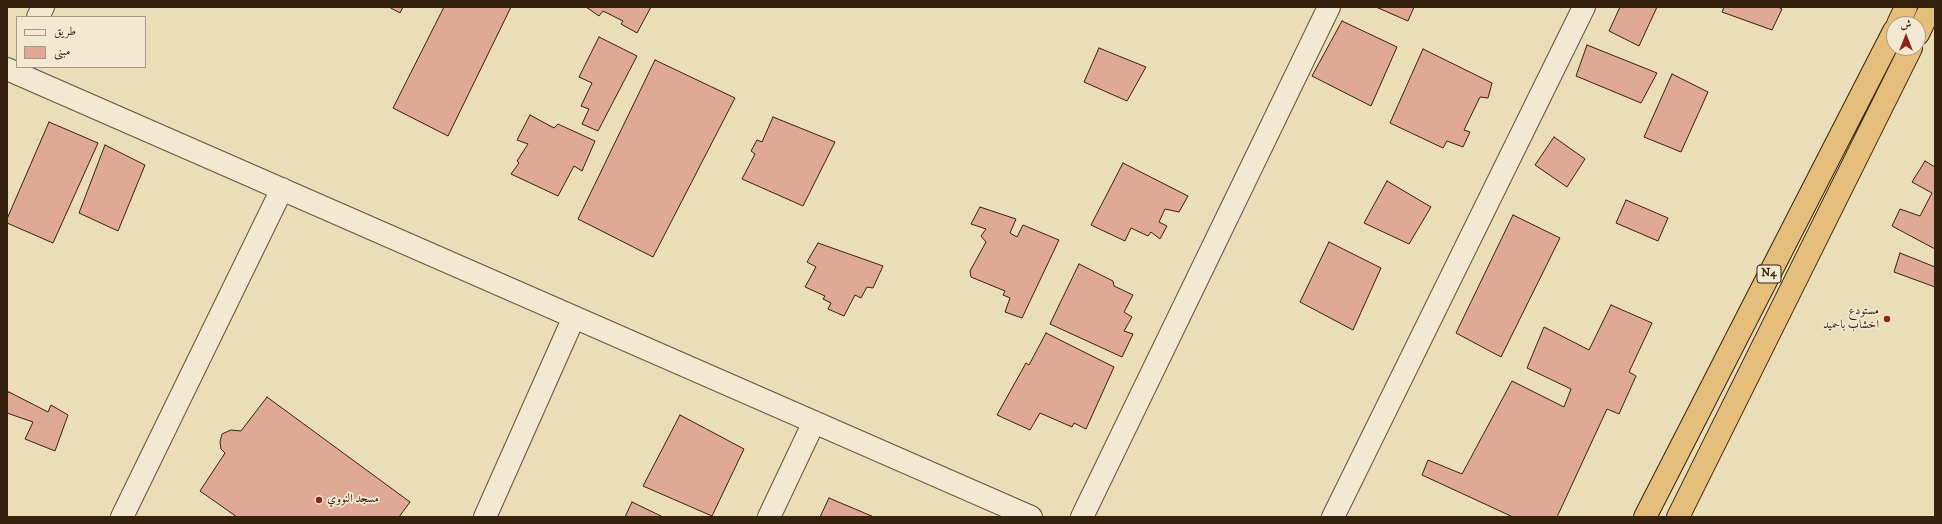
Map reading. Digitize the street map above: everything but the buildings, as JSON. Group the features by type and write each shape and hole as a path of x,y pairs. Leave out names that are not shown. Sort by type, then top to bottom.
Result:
{"highway":[{"path":"1926,17 1931,7"},
{"name":"N4","path":"1645,517 1886,47"},
{"name":"N4","path":"1678,517 1907,56"}],"street":[{"path":"38,16 43,7"},
{"path":"1082,517 1329,7"},
{"path":"1333,517 1584,7"},
{"path":"12,67 282,189 1031,517"},
{"path":"122,517 282,189"},
{"path":"485,517 574,317"},
{"path":"769,517 814,422"}],"place":[{"name":"مستودع اخشاب باحميد","path":"1887,319"},
{"name":"مسجد النووي","path":"319,500"}]}
